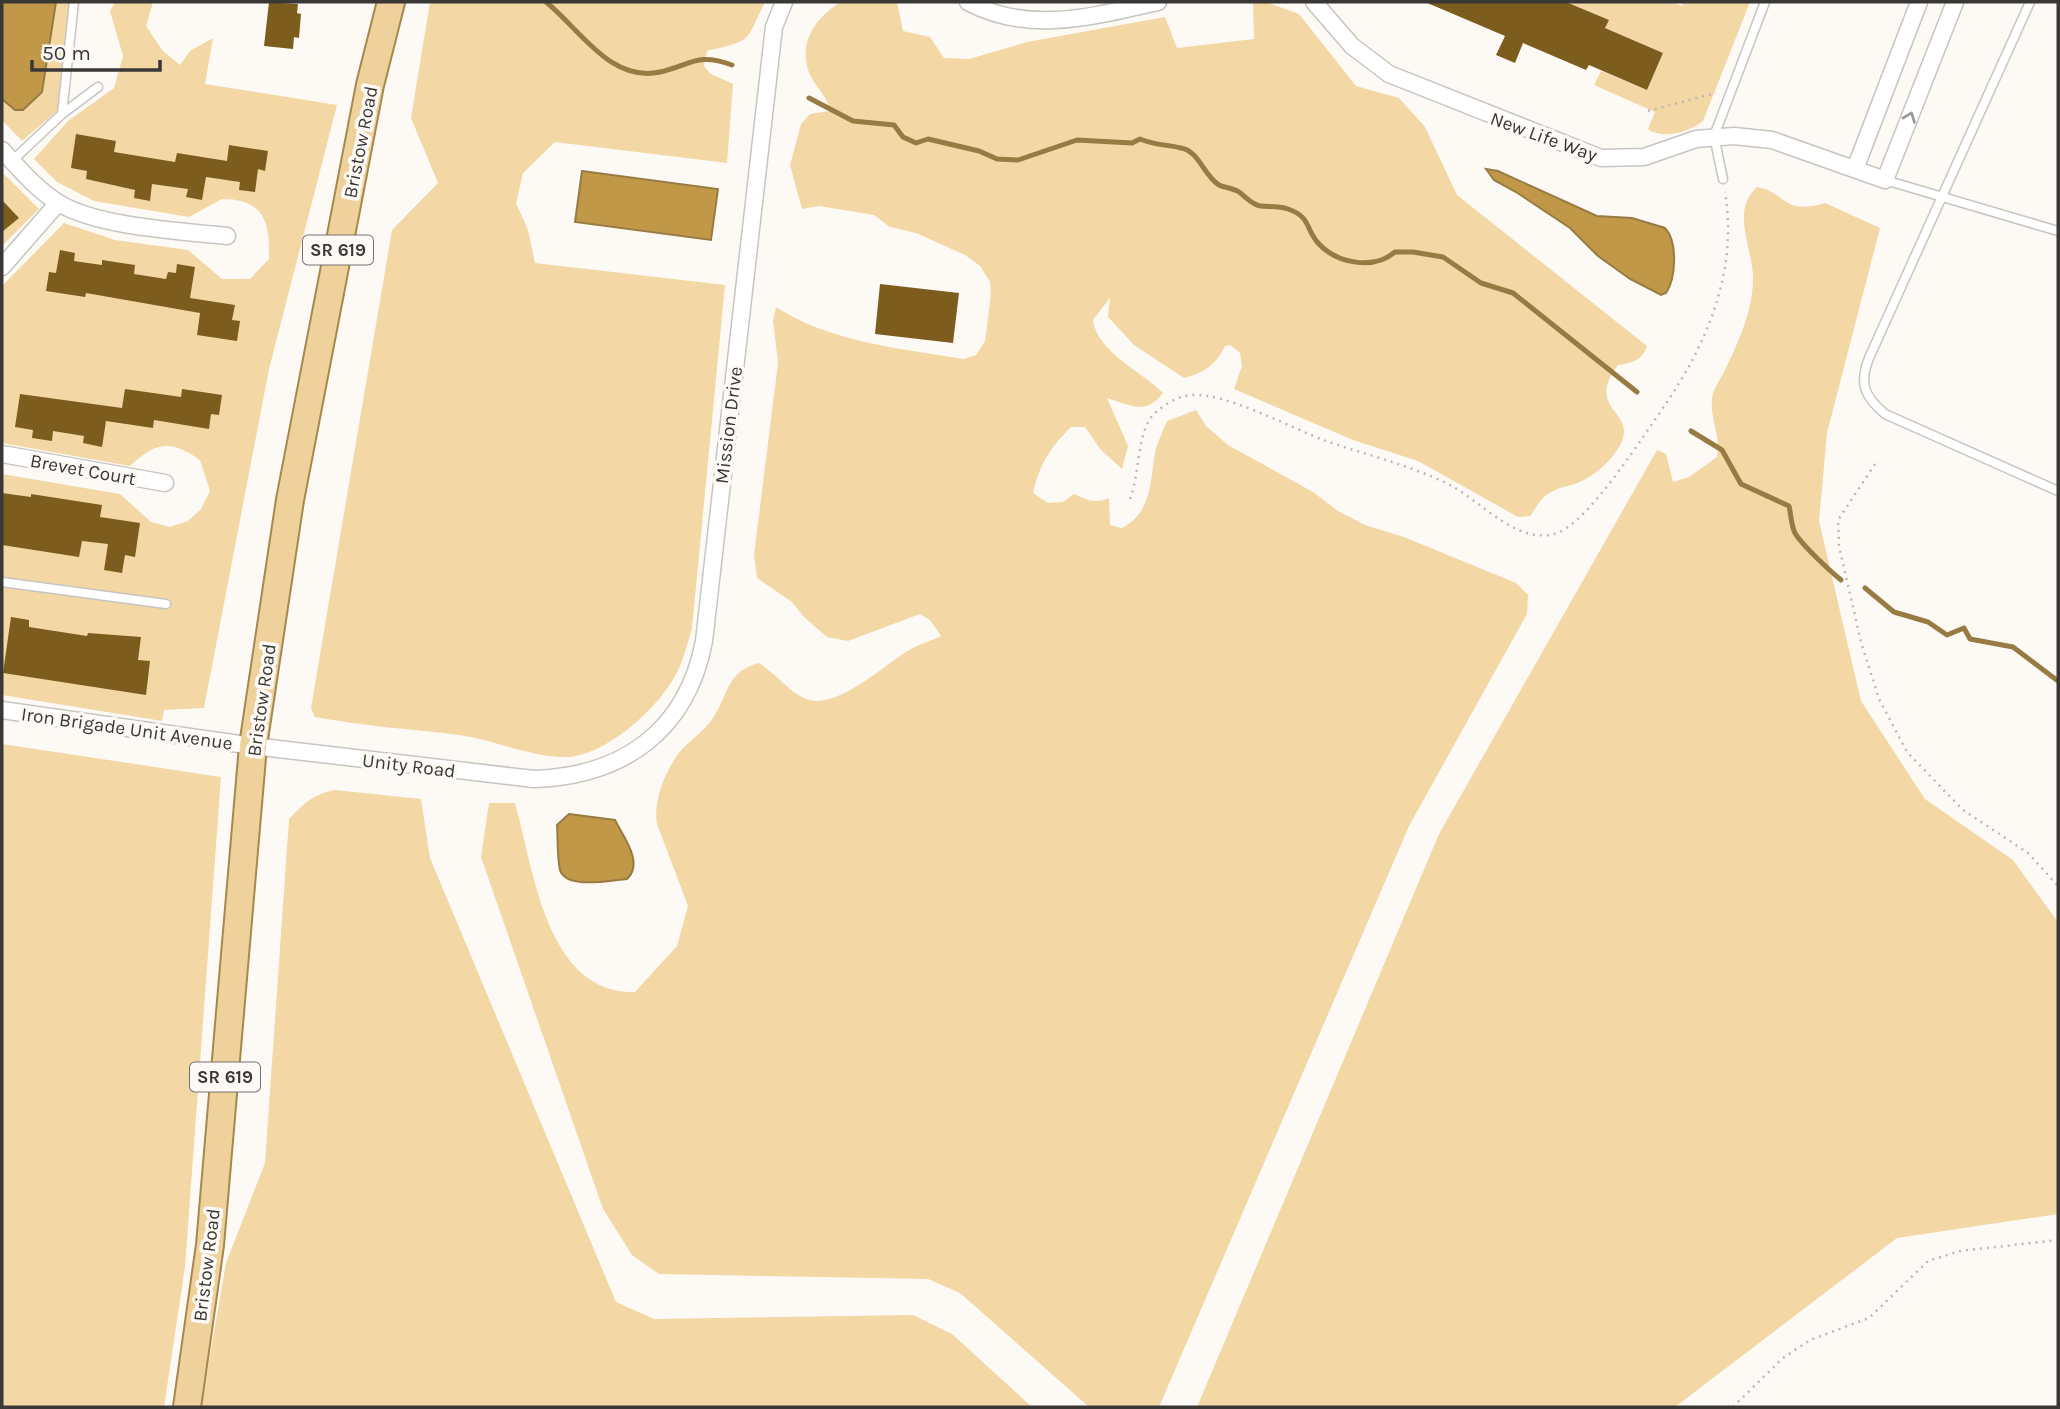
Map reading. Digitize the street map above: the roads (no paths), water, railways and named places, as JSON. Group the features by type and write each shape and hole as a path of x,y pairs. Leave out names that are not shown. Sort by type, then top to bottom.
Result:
{"main road":[{"name":"Bristow Road","path":"187,1407 210,1245 253,746 290,500 370,85 391,2"}],"street":[{"name":"Mission Drive","path":"564,778 618,762 642,746 666,724 687,695 698,670 774,27 784,2"},
{"path":"968,2 1003,17 1031,21 1083,18 1158,2"},
{"name":"New Life Way","path":"1314,2 1352,46 1389,74 1601,158 1644,157 1669,146 1714,136 1772,140 1885,180"},
{"path":"1854,169 1919,2"},
{"path":"1885,180 1955,2"},
{"path":"7,156 58,203 106,219 227,236"},
{"path":"2,267 58,203"},
{"name":"Brevet Court","path":"2,454 165,483"},
{"name":"Iron Brigade Unit Avenue","path":"2,710 253,746"},
{"name":"Unity Road","path":"253,746 534,779 564,778"}],"lane":[{"path":"62,114 74,2"},
{"path":"1723,179 1714,136 1765,2"},
{"path":"2030,2 1862,377 1866,395 1885,414 2058,491"},
{"path":"7,156 98,88"},
{"path":"1885,180 2058,231"},
{"path":"2,582 166,604"}],"waterway":[{"path":"546,2 597,51 626,69 642,73 660,72 702,60 732,65"},
{"path":"809,98 853,121 894,125 903,137 916,143 928,139 979,151 997,159 1018,160 1077,140 1132,143 1140,139 1187,150 1219,185 1237,191 1258,205 1285,208 1301,216 1318,243 1335,256 1366,263 1386,258 1395,252 1443,257 1481,283 1513,293 1637,392"},
{"path":"1691,431 1722,450 1741,484 1789,506 1798,538 1841,580"},
{"path":"1865,588 1894,612 1928,622 1947,635 1964,628 1970,639 2013,647 2058,681"}]}
